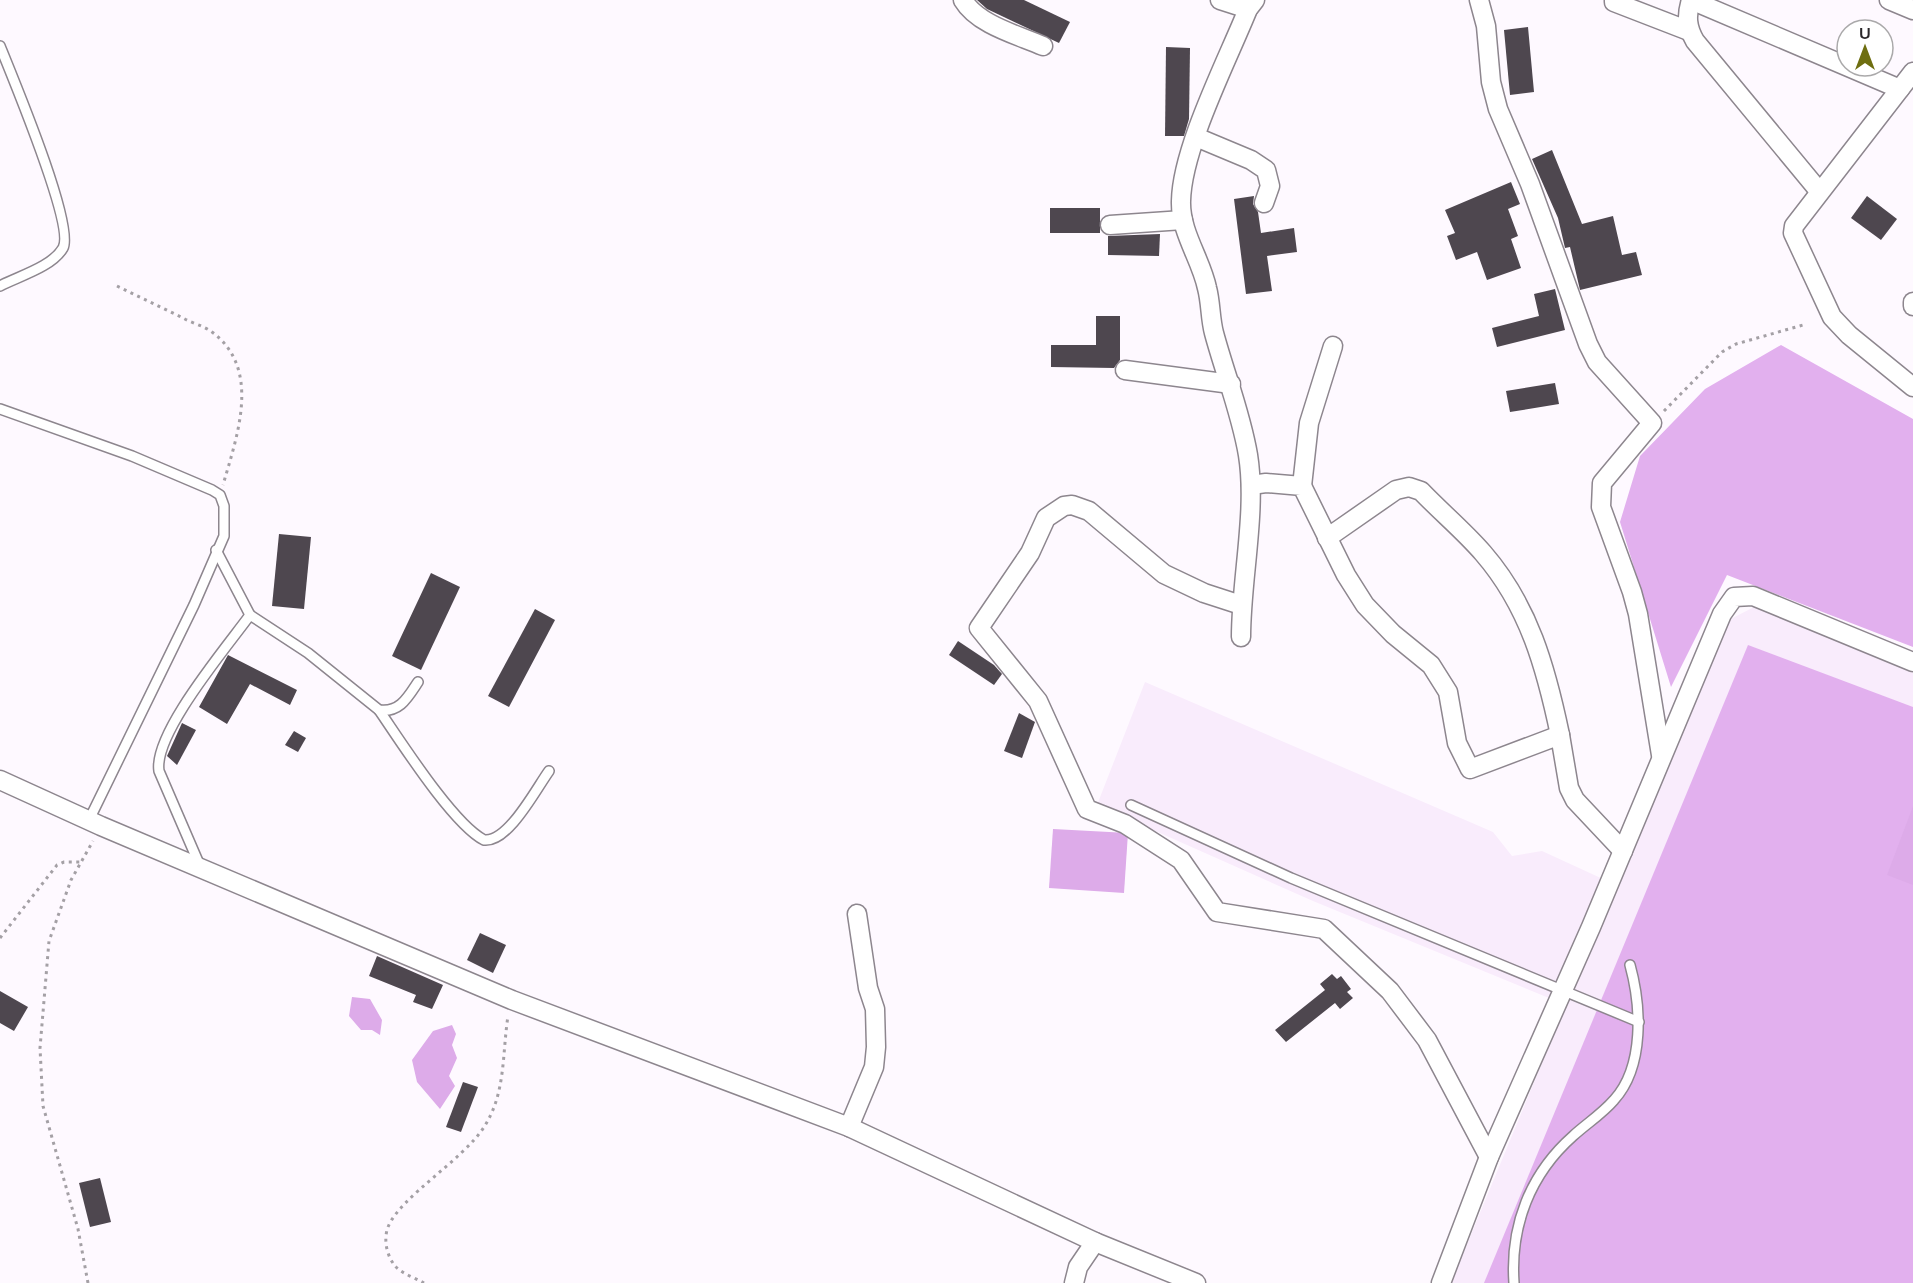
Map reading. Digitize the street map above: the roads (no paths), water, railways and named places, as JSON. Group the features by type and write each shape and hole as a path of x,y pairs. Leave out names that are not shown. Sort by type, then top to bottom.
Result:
{"street":[{"path":"963,0 967,7 991,23 1043,46"},
{"path":"1220,0 1251,4 1196,137 1183,179 1181,203 1183,220 1208,288 1214,332 1231,384 1248,454 1251,485 1241,605 1241,637"},
{"path":"1479,0 1486,26 1491,82 1498,109 1530,184 1588,344 1597,362 1652,423 1602,483 1600,494 1601,507 1638,614 1661,755"},
{"path":"1614,0 1614,2 1689,31 1819,191"},
{"path":"1689,31 1687,18 1691,0 1900,89"},
{"path":"1889,0 1913,10"},
{"path":"1913,72 1819,191 1794,226 1793,237 1831,316 1849,336 1913,387"},
{"path":"1196,137 1251,160 1266,170 1270,186 1264,203"},
{"path":"1110,225 1183,220"},
{"path":"1333,346 1309,423 1302,486 1365,605 1393,634 1431,664 1448,692 1457,743 1470,769 1560,735"},
{"path":"1125,370 1231,384"},
{"path":"1251,485 1266,483 1302,486"},
{"path":"1328,538 1396,490 1409,487 1421,491 1482,551 1503,578 1524,613 1541,654 1560,735 1569,788 1575,800 1623,851"},
{"path":"1241,605 1204,593 1164,574 1089,512 1072,505 1064,506 1046,518 1030,552 979,628 1038,701 1087,809 1125,824 1181,860 1217,912 1324,929 1390,991 1427,1040 1489,1157"},
{"path":"1441,1283 1489,1157 1623,851 1661,755 1722,614 1734,597 1753,596 1913,662"},
{"path":"0,780 95,823 512,1000 849,1127 1095,1242 1196,1283"},
{"path":"849,1127 874,1067 876,1047 875,1009 868,988 857,914"},
{"path":"1074,1283 1078,1268 1095,1242"}],"lane":[{"path":"0,46 47,168 65,231 65,240 64,246 50,261 0,286"},
{"path":"0,409 132,456 220,495 224,506 225,529 194,605 95,823"},
{"path":"216,550 250,615 308,653 379,710 422,772 462,821 484,840 496,839 508,830 549,771"},
{"path":"201,868 159,771 158,756 175,720 250,615"},
{"path":"379,710 390,711 399,707 418,682"},
{"path":"1131,805 1291,878 1639,1022"},
{"path":"1514,1283 1516,1236 1525,1199 1540,1171 1570,1138 1615,1100 1628,1078 1639,1022 1638,994 1630,965"}]}
